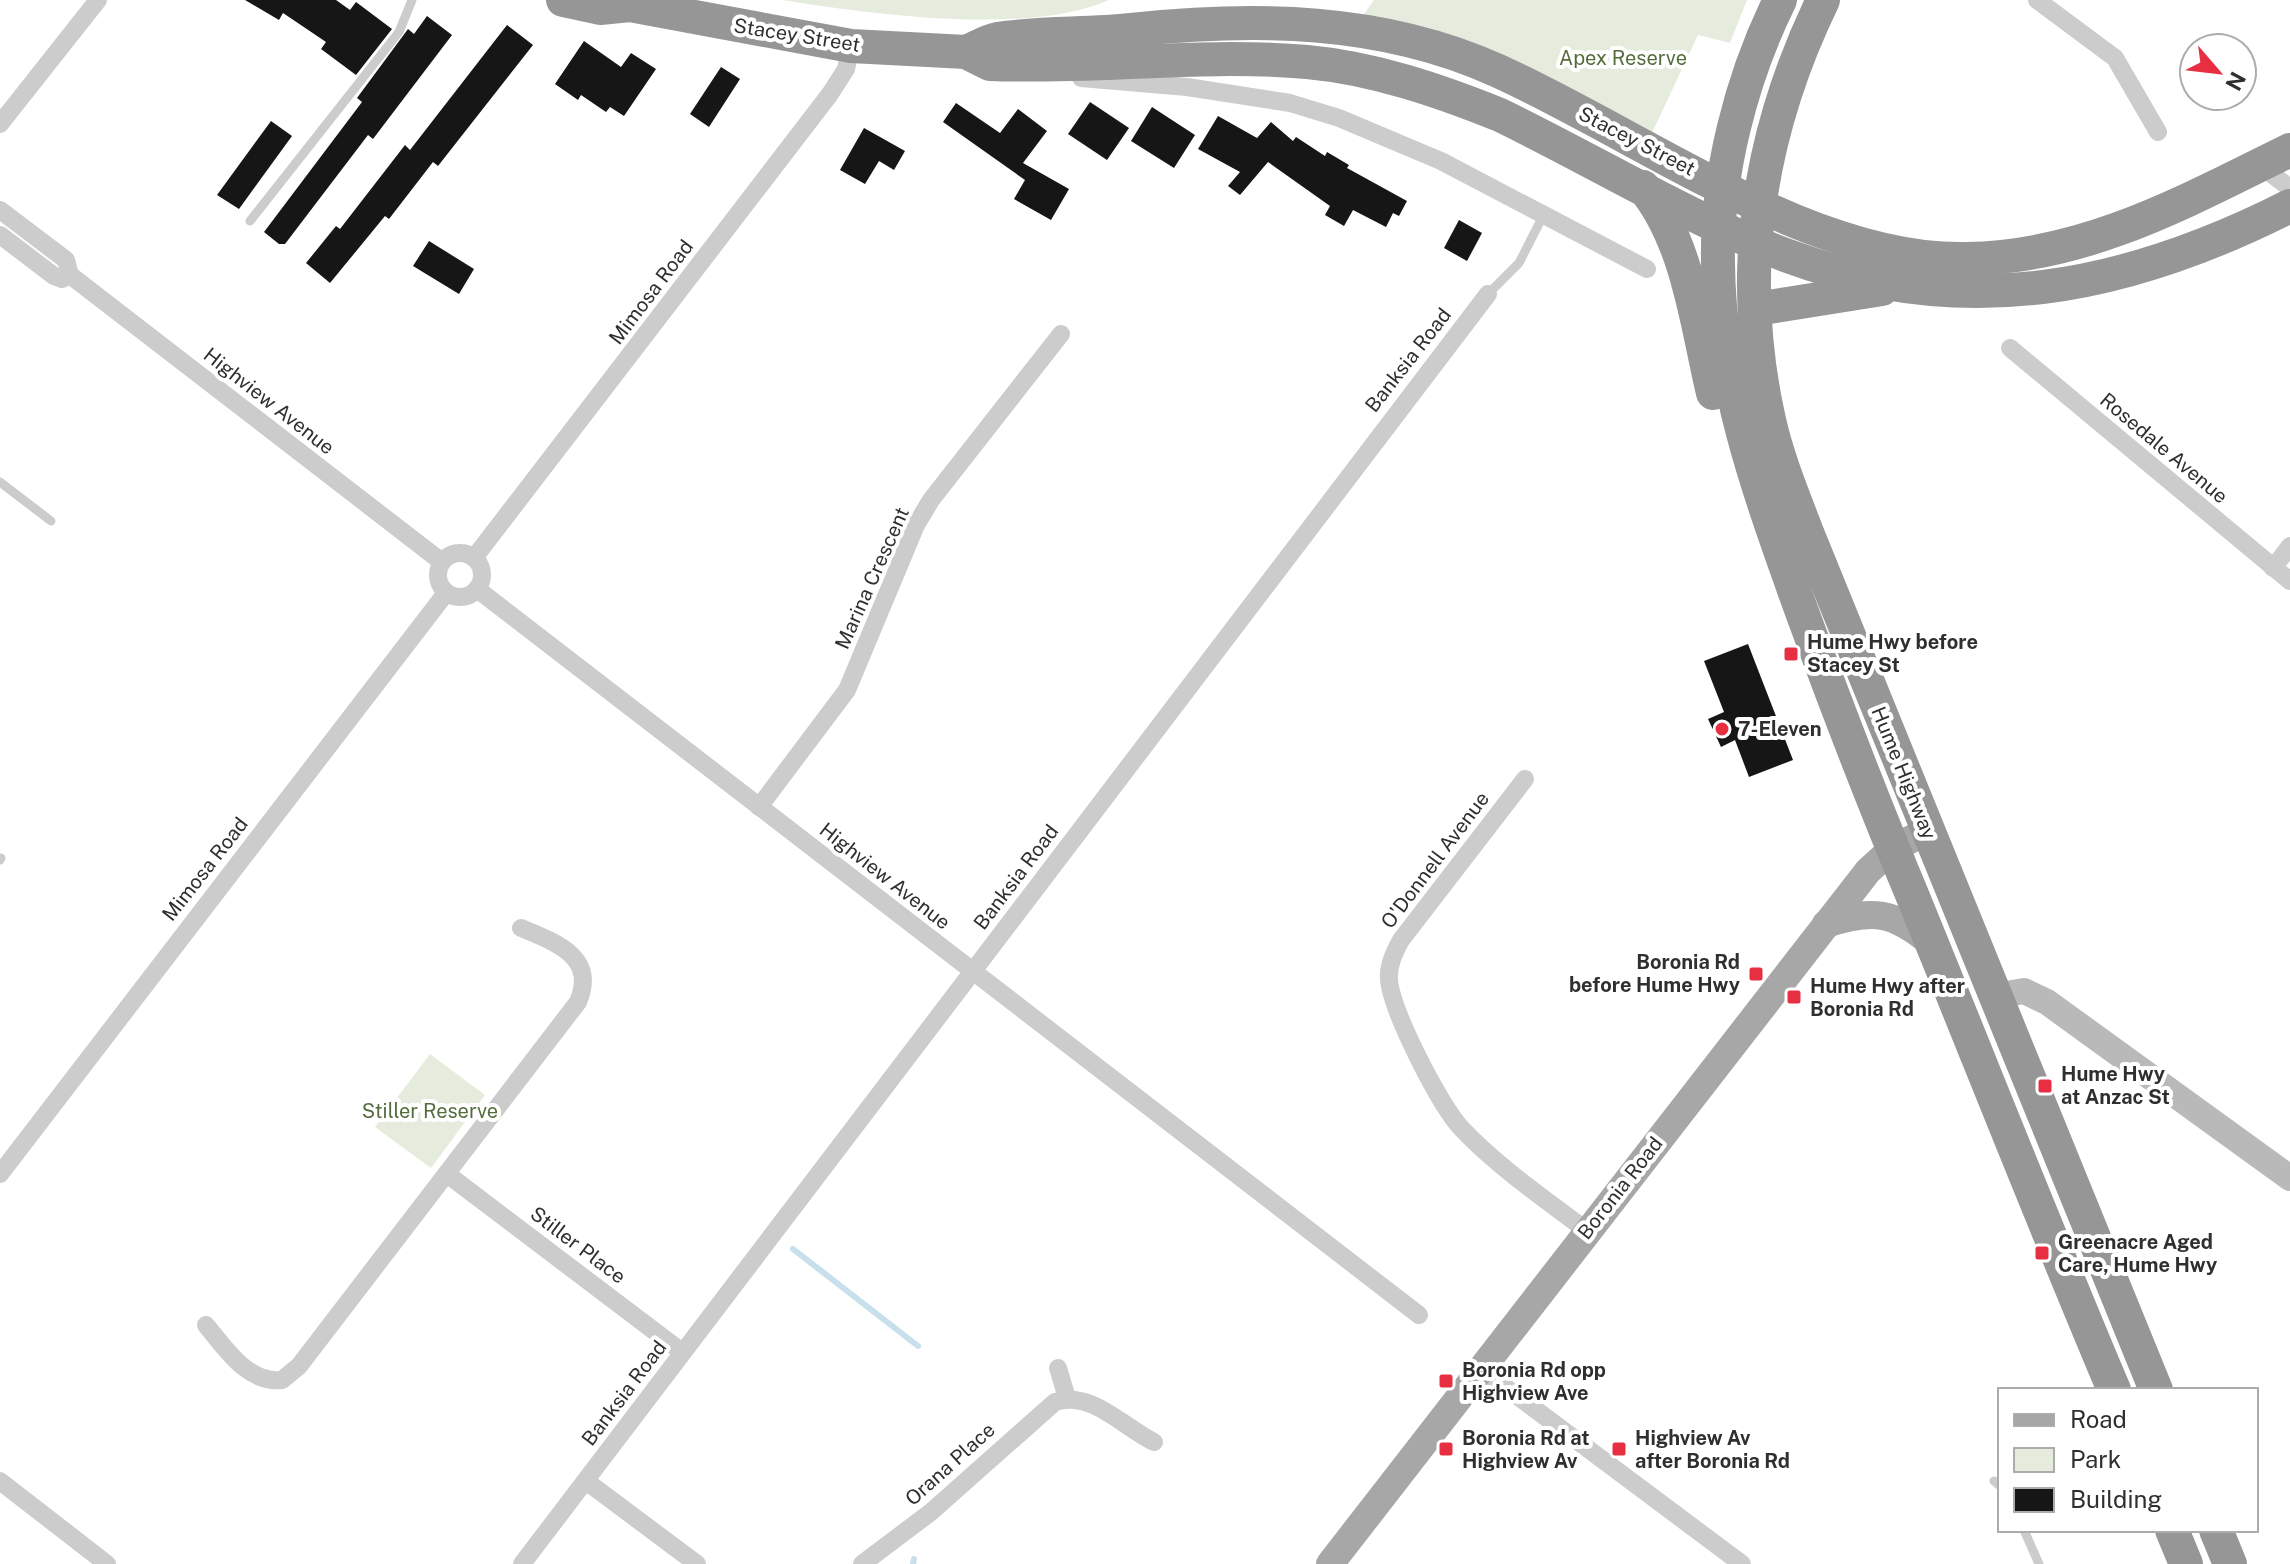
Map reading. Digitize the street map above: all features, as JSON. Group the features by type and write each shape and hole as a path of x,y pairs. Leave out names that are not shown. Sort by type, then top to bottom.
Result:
{"highway":[{"name":"Stacey Street","path":"563,0 600,8 627,2 851,46 966,52 990,64 1222,60 1307,62 1350,69 1465,101 1787,256 1898,287 2017,291 2102,280 2223,239 2290,206"},
{"name":"Hume Highway","path":"1780,0 1759,47 1736,125 1719,224 1720,298 1743,439 1768,522 1892,849 2113,1388"},
{"name":"Hume Highway","path":"1823,0 1802,43 1773,125 1757,203 1756,309 1763,385 1781,461 1927,831 2155,1388"},
{"name":"Stacey Street","path":"966,52 996,39 1082,36 1200,23 1279,21 1348,27 1419,44 1493,68 1757,203 1856,244 1911,256 1967,259 2019,255 2113,234 2275,157"},
{"path":"1642,186 1654,200 1673,242 1718,410 1768,522"},
{"path":"1756,309 1789,301 1898,287"},
{"path":"2173,1532 2186,1564"},
{"path":"2217,1532 2230,1564"}],"main road":[{"name":"Boronia Road","path":"1330,1564 1868,871 1892,849 1927,831"},
{"path":"1826,924 1858,913 1885,915 1907,923 1931,943"}],"street":[{"path":"0,124 98,0"},
{"path":"2037,0 2115,58 2158,132"},
{"name":"Mimosa Road","path":"474,558 839,82 851,46"},
{"name":"Stacey Street","path":"1009,65 1070,77 1187,87 1290,103 1339,118 1441,161 1647,269"},
{"path":"2275,157 2290,188"},
{"name":"Highview Avenue","path":"0,210 66,260 70,275 442,562"},
{"name":"Highview Avenue","path":"0,235 54,276 62,279 70,275"},
{"name":"Banksia Road","path":"522,1564 850,1137 1488,294"},
{"name":"Marina Crescent","path":"759,807 847,690 916,525 931,500 1061,334"},
{"name":"Rosedale Avenue","path":"2010,348 2290,581"},
{"path":"2273,568 2290,546"},
{"path":"457,553 474,558 482,576 477,589 462,597 446,593 438,578 442,562 457,553"},
{"name":"Highview Avenue","path":"477,589 1419,1315"},
{"name":"Mimosa Road","path":"0,1174 446,593"},
{"name":"O'Donnell Avenue","path":"1525,779 1401,940 1392,956 1389,982 1418,1054 1447,1111 1481,1146 1587,1231"},
{"path":"206,1325 241,1366 284,1387 593,983 567,952 521,928"},
{"path":"1994,996 2024,991 2047,1002 2290,1178"},
{"name":"Stiller Place","path":"447,1174 682,1352"},
{"path":"1058,1368 1067,1398 1091,1403 1128,1429 1154,1442"},
{"path":"1480,1368 1742,1564"},
{"name":"Orana Place","path":"862,1564 931,1512 1037,1416 1067,1398"},
{"path":"0,1481 107,1564"},
{"path":"586,1481 697,1564"}],"lane":[{"path":"250,221 399,32 412,0"},
{"name":"Banksia Road","path":"1488,294 1519,263 1543,216"},
{"path":"0,482 51,521"},
{"path":"2025,1532 2039,1564"}],"green space":[{"path":"782,0 1109,0 1076,11 993,20 903,16"},
{"name":"Apex Reserve","path":"1374,0 1747,0 1730,43 1698,35 1651,135 1429,32 1364,14"},
{"name":"Stiller Reserve","path":"430,1054 485,1095 431,1168 375,1127"}],"building":[{"path":"245,0 336,0 350,10 356,2 392,29 356,75 321,49 326,42 283,13 279,20"},
{"path":"427,16 452,35 373,139 368,135 285,244 279,244 264,232 362,102 357,98 408,29 414,34"},
{"path":"507,25 533,45 438,166 433,162 389,219 385,216 330,283 306,263 336,226 340,229 405,145 410,150"},
{"path":"584,41 621,67 631,53 656,69 624,116 610,107 606,112 581,95 578,100 555,84"},
{"path":"721,67 740,79 709,127 690,114"},
{"path":"1090,102 1129,128 1107,160 1068,134"},
{"path":"956,103 1000,133 1018,109 1047,131 1023,163 1069,189 1051,220 1014,199 1025,180 943,122"},
{"path":"1152,107 1195,135 1174,168 1131,141"},
{"path":"1218,116 1257,138 1271,122 1293,141 1296,137 1325,156 1327,152 1349,165 1347,168 1407,201 1399,216 1393,213 1386,227 1353,210 1344,226 1325,215 1330,206 1268,162 1240,195 1228,186 1240,172 1198,149"},
{"path":"271,121 292,136 239,209 217,195"},
{"path":"864,128 905,151 894,170 879,161 865,184 840,170"},
{"path":"1459,220 1482,233 1467,261 1444,248"},
{"path":"429,241 474,269 459,294 413,266"},
{"path":"1748,644 1793,760 1749,777 1735,740 1721,747 1708,719 1724,712 1704,661"}],"waterway":[{"path":"793,1249 918,1346"},
{"path":"913,1564 914,1559"}],"place":[{"name":"Hume Hwy before Stacey St","path":"1791,654"},
{"name":"7-Eleven","path":"1722,729"},
{"name":"Boronia Rd before Hume Hwy","path":"1756,974"},
{"name":"Hume Hwy after Boronia Rd","path":"1794,997"},
{"name":"Hume Hwy at Anzac St","path":"2045,1086"},
{"name":"Greenacre Aged Care, Hume Hwy","path":"2042,1253"},
{"name":"Boronia Rd opp Highview Ave","path":"1446,1381"},
{"name":"Boronia Rd at Highview Av","path":"1446,1449"},
{"name":"Highview Av after Boronia Rd","path":"1619,1449"}]}
